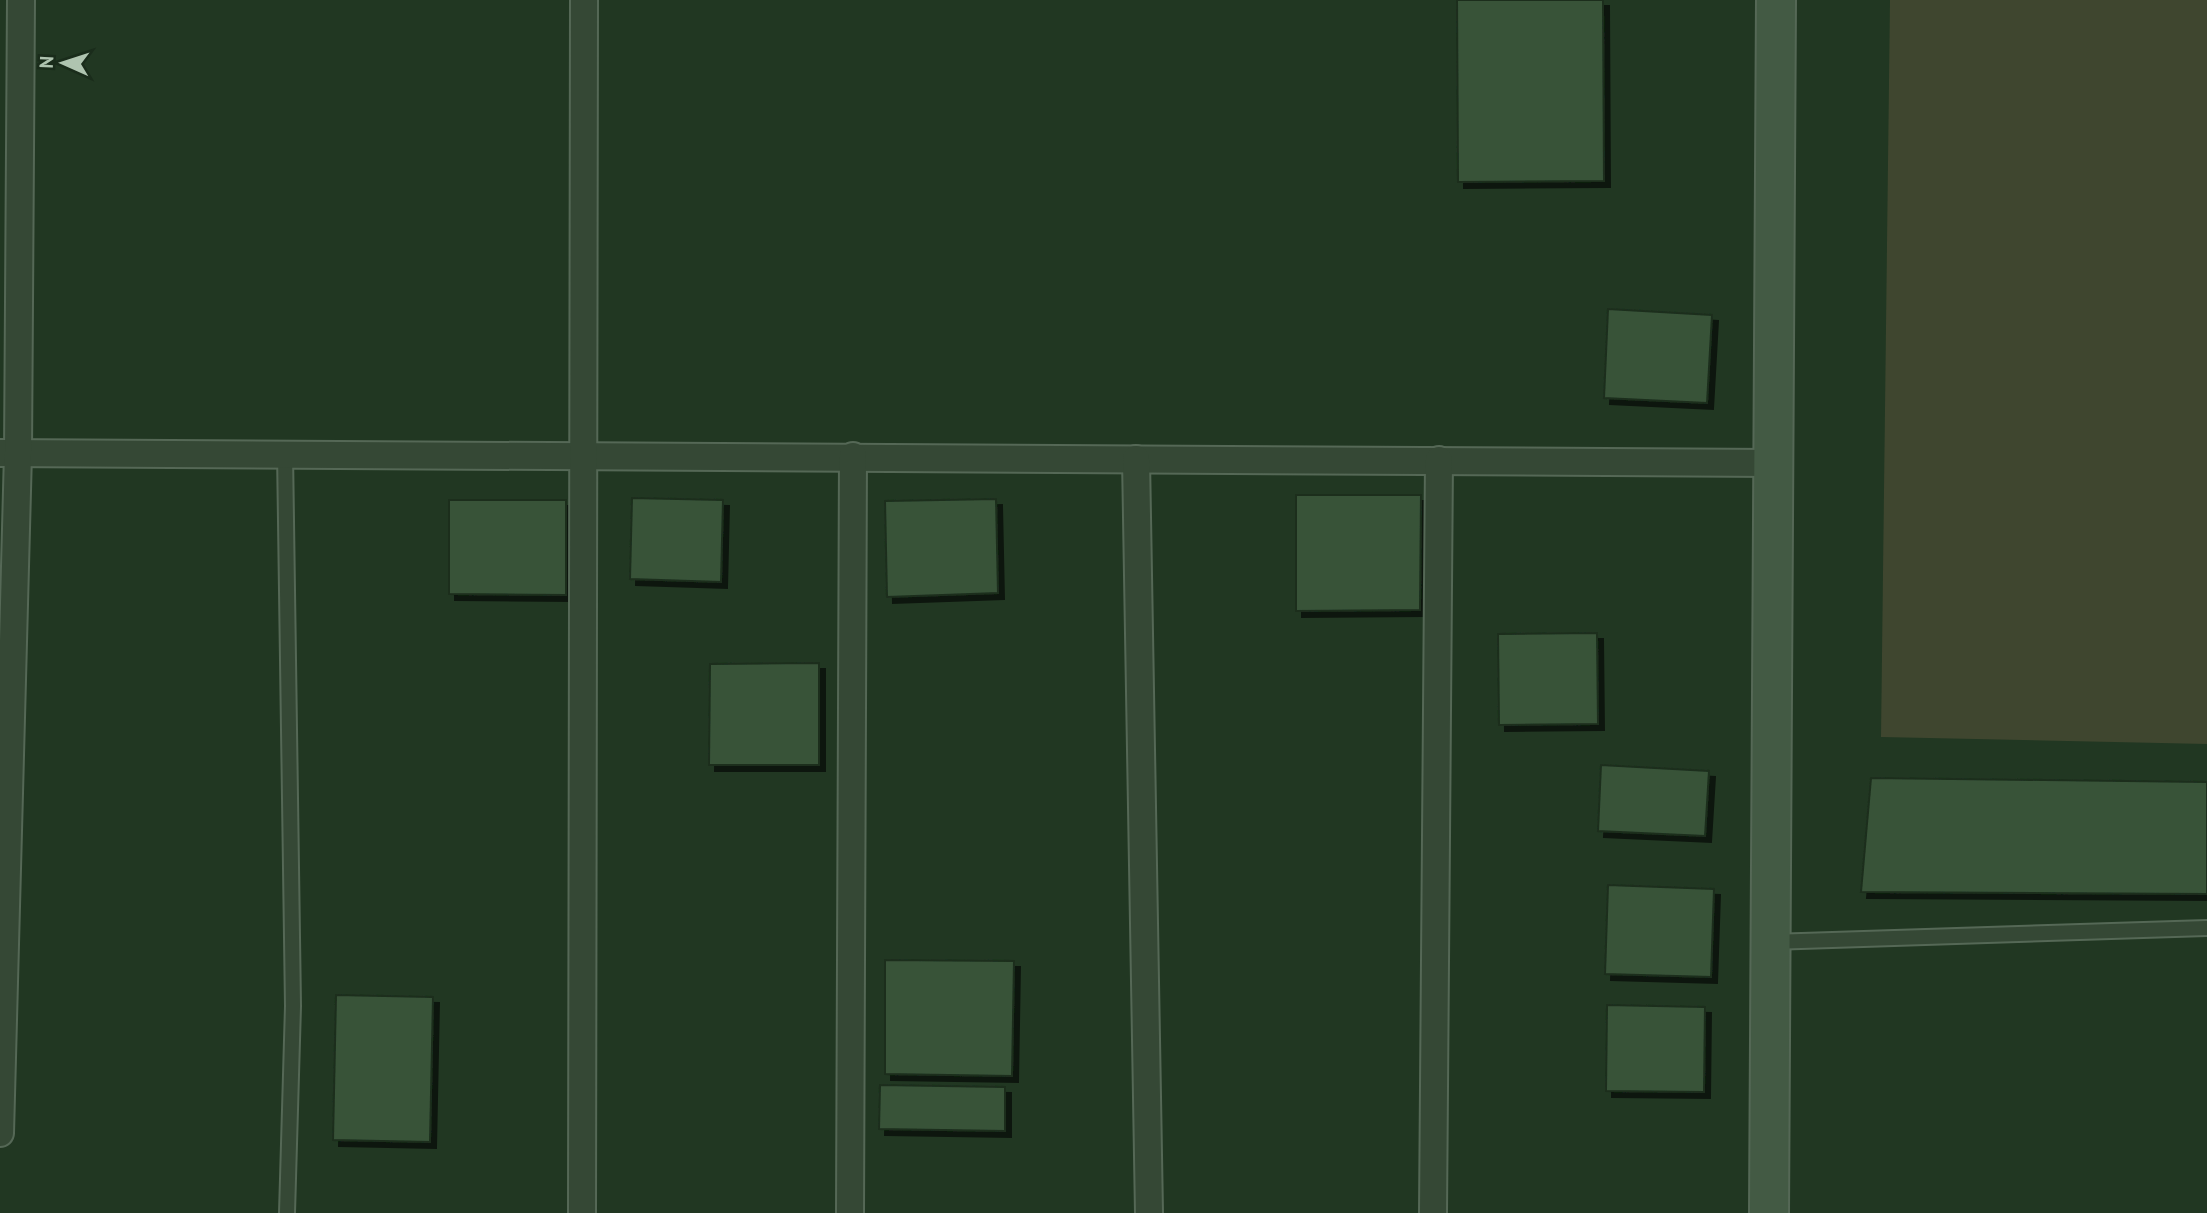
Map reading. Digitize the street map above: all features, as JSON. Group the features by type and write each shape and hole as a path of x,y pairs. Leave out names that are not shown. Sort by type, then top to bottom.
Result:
{"main road":[{"path":"1769,1213 1776,0"}],"street":[{"path":"0,1133 9,453 21,0"},
{"path":"582,1213 584,0"},
{"path":"9,453 285,452 1773,463"},
{"path":"850,1213 853,456"},
{"path":"1136,459 1149,1213"},
{"path":"1433,1213 1439,460"}],"lane":[{"path":"285,452 293,1006 287,1213"},
{"path":"1770,942 2207,928"}],"green space":[{"path":"1890,0 2207,0 2207,744 1881,737"}],"building":[{"path":"1457,0 1603,0 1604,181 1458,182"},
{"path":"1608,309 1712,315 1707,403 1604,398"},
{"path":"1296,495 1421,495 1420,610 1296,611"},
{"path":"632,498 723,500 721,582 630,579"},
{"path":"996,499 998,593 887,597 885,501"},
{"path":"449,500 566,500 566,595 449,594"},
{"path":"1597,633 1598,724 1499,725 1498,634"},
{"path":"819,663 819,765 709,765 710,664"},
{"path":"1601,765 1709,771 1705,836 1598,831"},
{"path":"1871,778 2207,782 2207,894 1861,892"},
{"path":"1608,885 1714,889 1711,977 1605,974"},
{"path":"885,960 1014,961 1012,1076 885,1074"},
{"path":"336,995 433,997 430,1142 333,1140"},
{"path":"1607,1005 1705,1007 1704,1092 1606,1091"},
{"path":"880,1085 1005,1087 1005,1131 879,1129"}]}
